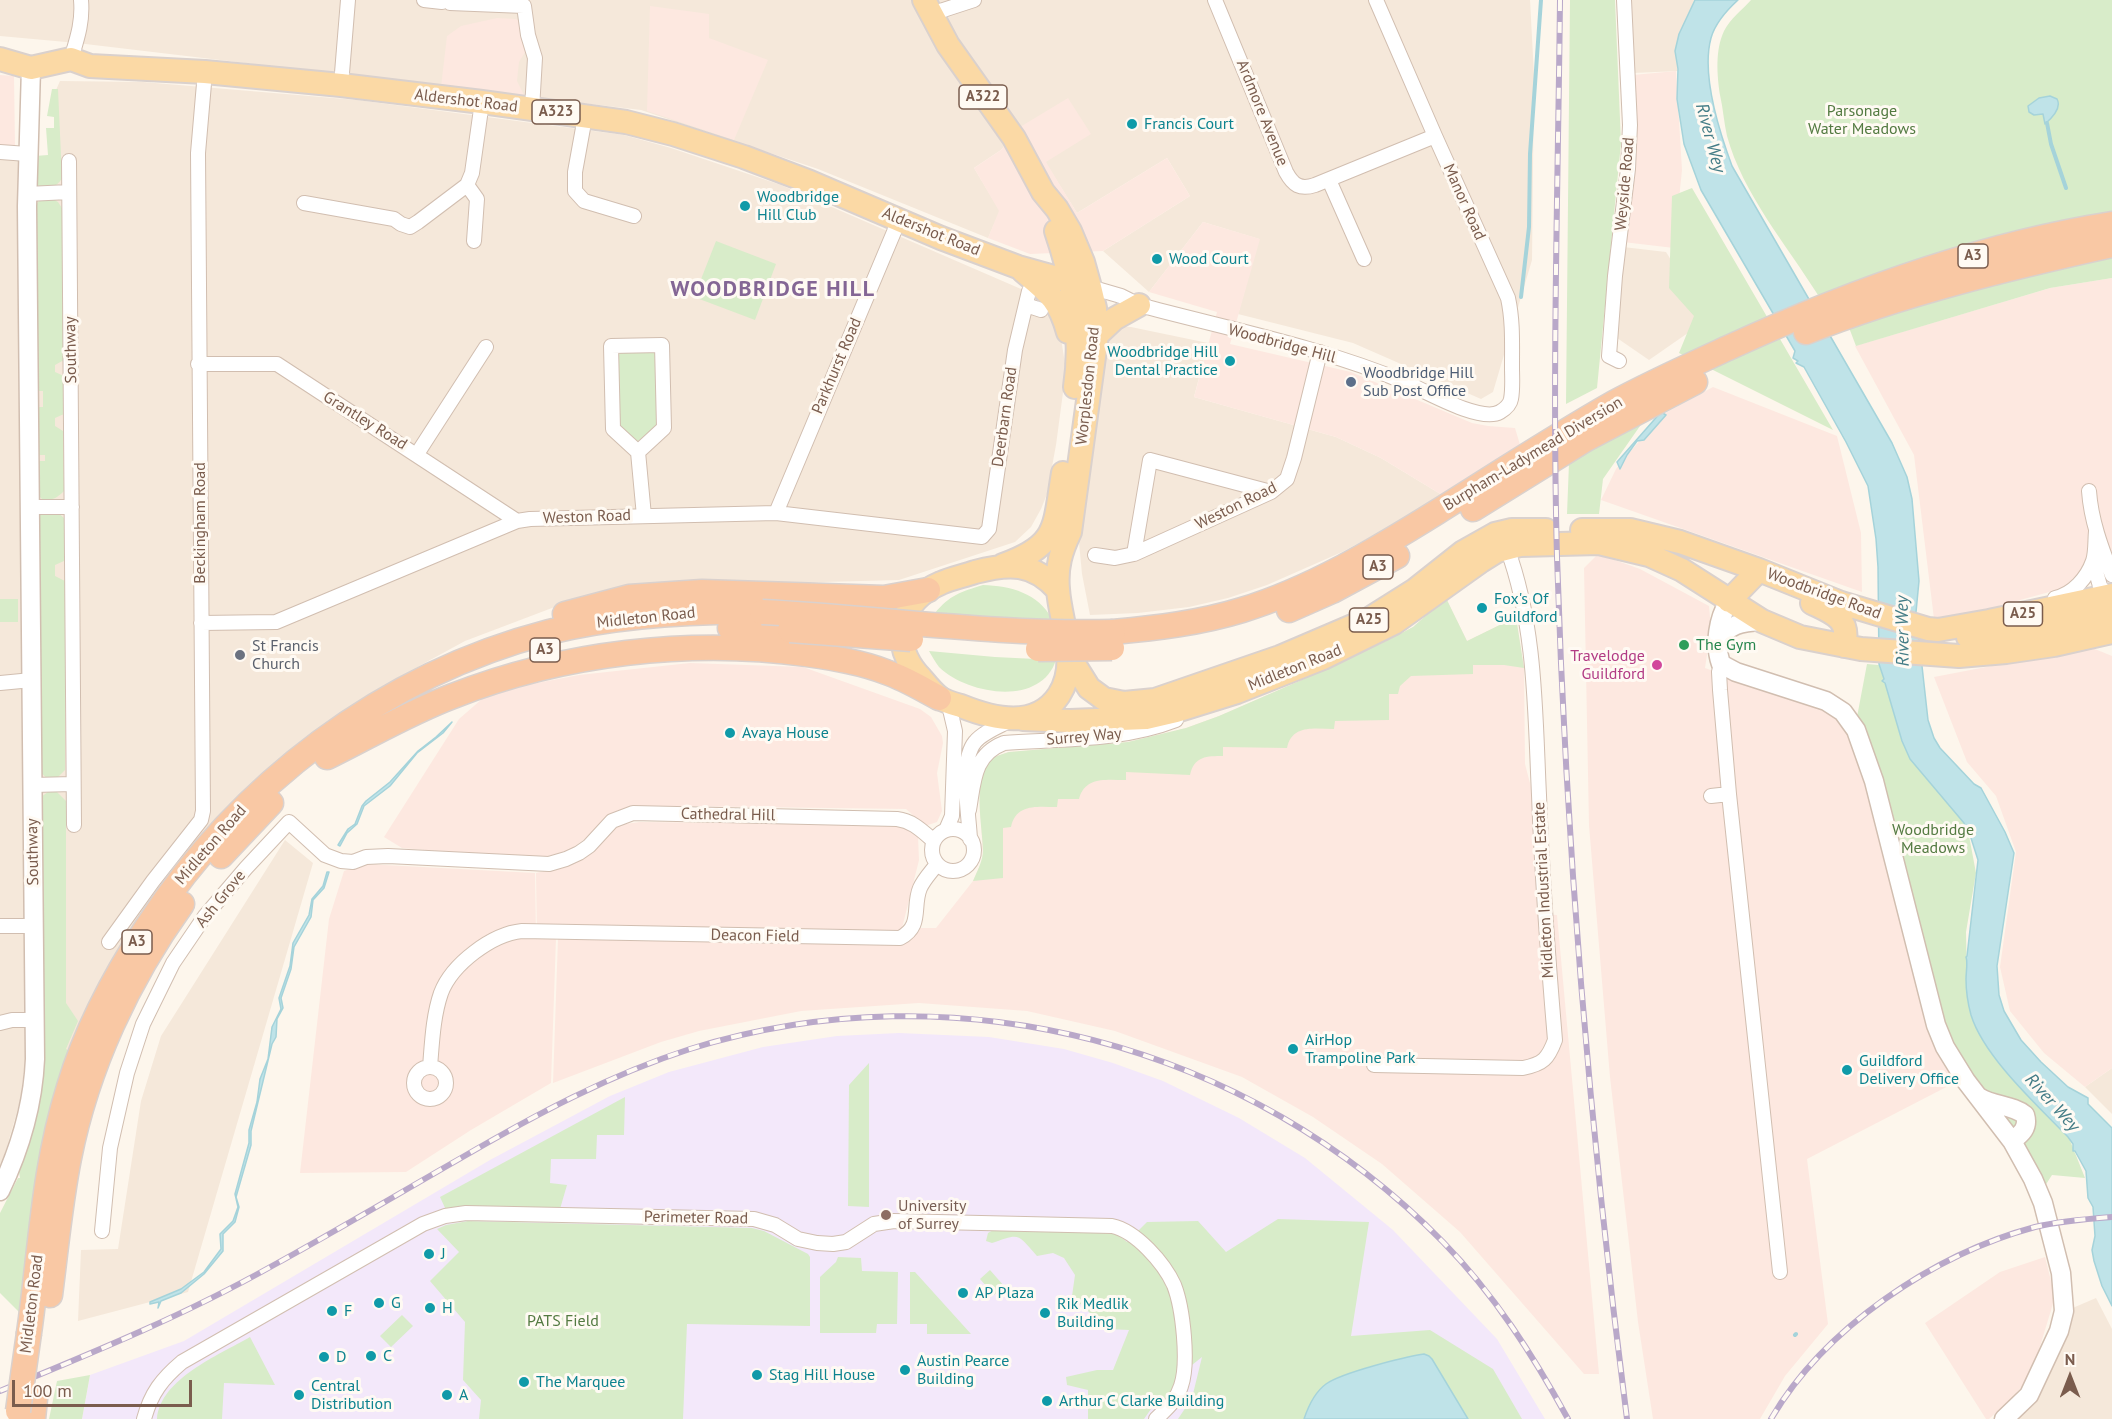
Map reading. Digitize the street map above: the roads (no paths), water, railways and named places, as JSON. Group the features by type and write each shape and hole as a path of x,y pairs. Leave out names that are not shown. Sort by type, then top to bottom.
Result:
{"highway":[{"name":"A3","path":"1113,640 1195,638 1237,628 1332,591 1400,554 1617,422 1763,341 1979,254 2112,224"},
{"name":"A3","path":"1840,310 2112,245"},
{"name":"Burpham-Ladymead Diversion","path":"1113,640 1243,610 1341,568 1425,520 1641,389 1763,341"},
{"path":"438,672 498,638 542,620 629,597 702,592 884,598 928,590"},
{"name":"Midleton Road","path":"37,1332 45,1194 57,1130 69,1086 89,1032 108,992 132,949 159,908 199,856 271,780 347,723 438,672 518,641 602,621 677,614 762,612 837,616 1113,640"},
{"name":"Midleton Road","path":"26,1412 37,1332 69,1155 86,1094 114,1020 138,973 205,875 271,803 327,757 377,724 436,691 489,668 549,649 614,636 661,631 737,628 1031,649 1113,640"},
{"path":"327,757 427,707 474,688 562,664 639,653 754,649 831,657 886,672 944,700"}],"main road":[{"name":"Worplesdon Road","path":"926,4 964,69 1014,138 1043,192 1056,232 1095,308 1097,335 1070,532 1059,559 1058,590"},
{"name":"Aldershot Road","path":"0,59 31,68 71,59 90,66 204,72 340,85 626,122 722,150 810,182 940,238 1017,267"},
{"name":"Worplesdon Road","path":"1000,566 1033,552 1043,544 1052,529 1058,506 1076,384 1083,262 1070,231 1057,209 1043,192"},
{"path":"1017,267 1036,264 1047,257 1054,248 1056,232"},
{"path":"1017,267 1081,284"},
{"path":"1017,267 1049,293 1061,309 1068,334 1076,384"},
{"path":"1097,335 1114,319 1139,305"},
{"name":"Midleton Road","path":"1069,656 1089,688 1098,696 1124,703 1148,701 1280,657 1369,620 1407,596 1463,552 1486,538 1512,530 1554,537"},
{"name":"Woodbridge Road","path":"1554,537 1630,530 1653,535 1768,574 1841,603 1933,630 2108,612"},
{"path":"1070,532 1068,581 1077,633 1089,671 1109,688 1122,693 1182,690"},
{"name":"A25","path":"1554,537 1599,543 1649,555 1682,570 1762,621 1800,637 1844,646 1959,656 2006,652 2108,612"},
{"name":"Midleton Road","path":"1017,719 1070,721 1146,718 1237,692 1323,658 1394,623 1472,566 1497,551 1554,537"},
{"path":"1000,566 1029,569 1058,590 1069,656 1065,683 1055,701 1041,711 1017,719 975,712 944,700 911,667 902,651 901,630 907,614 928,590 940,583 1000,566"},
{"path":"1729,601 1768,574"},
{"name":"A25","path":"1768,574 1790,592 1830,612 1842,621 1846,633 1844,646"}],"street":[{"path":"71,59 80,31 81,0"},
{"path":"340,85 348,0"},
{"path":"424,0 446,3 530,4 528,35 535,58 532,109"},
{"path":"926,4 974,0"},
{"name":"Ardmore Avenue","path":"1215,0 1286,172 1293,183 1305,188 1435,136"},
{"name":"Manor Road","path":"1376,0 1508,298 1512,320 1512,379 1511,399 1504,410"},
{"name":"Weyside Road","path":"1619,361 1609,356 1628,169 1630,125 1624,0"},
{"name":"Southway","path":"0,1191 16,1154 31,1099 35,1069 27,194 31,68"},
{"name":"Beckingham Road","path":"109,942 201,820 204,803 198,364 198,139 204,72"},
{"path":"304,203 394,219 410,227 467,185 472,173 482,102"},
{"path":"585,117 575,172 575,191 584,201 634,216"},
{"path":"0,152 27,154"},
{"name":"Southway","path":"69,161 74,825"},
{"path":"1329,180 1364,259"},
{"path":"467,185 477,199 474,241"},
{"path":"27,194 69,192"},
{"name":"Parkhurst Road","path":"776,513 899,220"},
{"name":"Woodbridge Hill","path":"1081,284 1121,296 1139,305 1320,352 1405,382 1478,414 1491,415 1504,410"},
{"name":"Deerbarn Road","path":"989,529 1015,350 1029,291"},
{"path":"1026,305 1041,310"},
{"path":"638,452 664,428 662,345 611,346 613,429 638,452 644,516"},
{"path":"417,454 486,347"},
{"name":"Weston Road","path":"1095,555 1115,558 1134,554 1271,492 1287,479 1320,352"},
{"name":"Grantley Road","path":"198,364 277,364 517,521"},
{"path":"1134,554 1150,460 1271,492"},
{"path":"2089,491 2090,509 2096,531 2108,612"},
{"path":"31,507 72,507"},
{"name":"Weston Road","path":"201,623 276,622 517,521 530,519 776,513 982,537 989,529"},
{"path":"2096,531 2093,561 2108,612"},
{"name":"Midleton Industrial Estate","path":"1374,1065 1523,1068 1537,1065 1549,1056 1555,1040 1541,854 1532,655 1517,574 1507,548"},
{"path":"1933,630 2062,597 2079,585 2093,561"},
{"path":"1729,601 1721,617 1717,643 1729,668"},
{"path":"1717,643 1730,627 1748,621 1762,621"},
{"path":"1780,1272 1729,794 1719,672 1729,668 1826,701 1843,712 1856,730 1874,781 1936,1025 1945,1047 2012,1141 2043,1203 2064,1292 2064,1311 2059,1331 2029,1395 2023,1404 2004,1419"},
{"path":"0,683 32,680"},
{"name":"Surrey Way","path":"969,810 975,775 981,758 994,747 1004,743 1122,735 1158,727 1237,692"},
{"path":"944,700 955,731 952,816 946,830 934,841 932,853 937,864 949,870 962,868 973,852 970,839 962,832 946,830"},
{"name":"Surrey Way","path":"970,839 966,776 969,752 975,741 1017,719"},
{"path":"33,785 73,784"},
{"path":"1711,796 1729,794"},
{"name":"Cathedral Hill","path":"531,864 549,864 566,859 589,846 612,821 633,813 897,819 907,820 934,841"},
{"name":"Ash Grove","path":"102,1231 110,1148 127,1073 144,1024 173,963 218,900 289,822 325,855 341,861 353,862 366,857 388,856 531,864"},
{"name":"Deacon Field","path":"430,1067 441,992 460,964 492,940 522,931 900,938 908,934 914,925 920,888 937,864"},
{"path":"0,926 34,926"},
{"path":"0,1023 12,1020 36,1020"},
{"path":"1978,1096 2025,1115 2027,1121 2024,1131 2012,1141"},
{"name":"Perimeter Road","path":"144,1419 154,1393 163,1379 182,1362 423,1224 451,1214 473,1213 754,1219 775,1225 798,1239 834,1244 846,1242 874,1224 894,1221 1112,1226 1123,1229 1143,1243 1171,1280 1180,1308 1185,1352 1182,1385 1177,1397 1156,1419"}],"water":[{"name":"River Wey","path":"1695,0 1738,0 1715,28 1708,53 1713,103 1727,152 1732,166 1892,443 1907,477 1912,499 1919,581 1916,612 1928,720 1940,748 1974,784 1981,788 2014,853 1997,966 1999,995 2004,1011 2021,1040 2041,1062 2068,1087 2088,1098 2088,1104 2112,1128 2112,1306 2102,1286 2094,1261 2093,1207 2088,1198 2086,1171 2073,1151 2073,1144 1999,1064 1987,1047 1971,1015 1966,988 1966,957 1978,860 1964,823 1910,759 1902,741 1885,683 1882,681 1884,679 1879,664 1876,539 1868,486 1804,367 1796,363 1798,361 1793,358 1795,351 1701,190 1684,144 1677,99 1678,69 1675,51 1679,34"},
{"path":"2050,96 2057,99 2058,106 2053,116 2045,124 2043,114 2034,115 2029,112 2028,106 2039,98"},
{"path":"1661,412 1666,415 1644,440 1637,441 1620,469 1617,462"},
{"path":"452,722 443,733 417,753 390,786 364,806 357,824 347,833 340,846 338,845 348,829 355,824 366,801 390,782 418,751"},
{"path":"327,872 329,872 324,888 313,900 311,917 294,947 291,969 281,998 283,1008 277,1019 276,1037 272,1044 251,1131 251,1145 236,1197 239,1207 235,1222 223,1234 223,1251 204,1274 181,1293 161,1301 158,1308 159,1302 150,1304 150,1302 181,1289 204,1272 221,1249 220,1234 233,1221 238,1207 235,1194 249,1143 249,1130 257,1102 260,1079 268,1059 272,1027 281,1009 279,998 290,966 293,943 309,915 312,899 323,886"},
{"path":"1424,1354 1432,1359 1468,1419 1304,1419 1315,1395 1326,1384 1373,1366"}],"waterway":[{"path":"1521,297 1529,227 1530,154 1541,0"},
{"path":"2047,123 2051,144 2066,188"}],"railway":[{"path":"1560,0 1555,418 1561,665 1573,881 1591,1097 1627,1419"},
{"path":"0,1391 104,1348 206,1301 296,1253 517,1126 630,1071 690,1049 791,1025 893,1016 994,1021 1094,1040 1190,1072 1281,1117 1366,1173 1443,1242 1462,1262 1512,1326 1568,1419"},
{"path":"1771,1419 1793,1386 1820,1354 1851,1325 1885,1299 1921,1276 1997,1239 2035,1227 2112,1217"}],"place":[{"name":"Francis Court","path":"1132,124"},
{"name":"Woodbridge Hill Club","path":"745,206"},
{"name":"Wood Court","path":"1157,259"},
{"name":"Woodbridge Hill Dental Practice","path":"1230,361"},
{"name":"Woodbridge Hill Sub Post Office","path":"1351,382"},
{"name":"Fox's Of Guildford","path":"1482,608"},
{"name":"The Gym","path":"1684,645"},
{"name":"St Francis Church","path":"240,655"},
{"name":"Travelodge Guildford","path":"1657,665"},
{"name":"Avaya House","path":"730,733"},
{"name":"AirHop Trampoline Park","path":"1293,1049"},
{"name":"Guildford Delivery Office","path":"1847,1070"},
{"name":"University of Surrey","path":"886,1215"},
{"name":"J","path":"429,1254"},
{"name":"AP Plaza","path":"963,1293"},
{"name":"G","path":"379,1303"},
{"name":"H","path":"430,1308"},
{"name":"F","path":"332,1311"},
{"name":"Rik Medlik Building","path":"1045,1313"},
{"name":"C","path":"371,1356"},
{"name":"D","path":"324,1357"},
{"name":"Austin Pearce Building","path":"905,1370"},
{"name":"Stag Hill House","path":"757,1375"},
{"name":"The Marquee","path":"524,1382"},
{"name":"Central Distribution","path":"299,1395"},
{"name":"A","path":"447,1395"},
{"name":"Arthur C Clarke Building","path":"1047,1401"}],"district":[{"name":"WOODBRIDGE HILL","path":"773,290"}],"park label":[{"name":"Parsonage Water Meadows","path":"1862,120"},
{"name":"Woodbridge Meadows","path":"1933,839"},
{"name":"PATS Field","path":"563,1321"}]}
